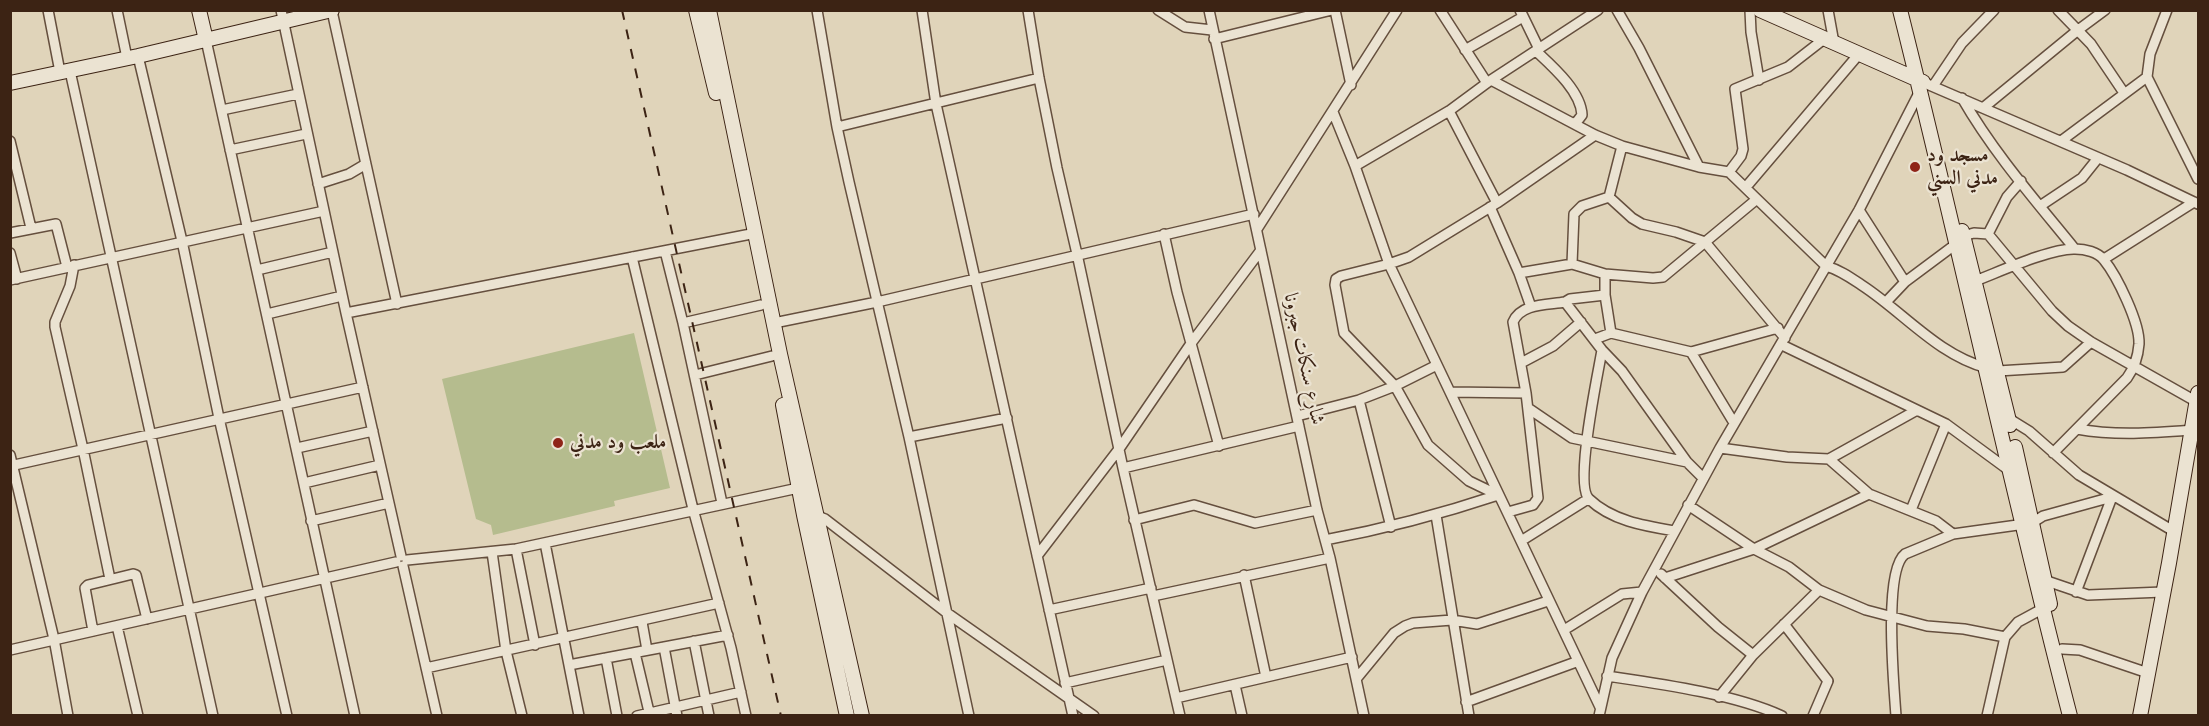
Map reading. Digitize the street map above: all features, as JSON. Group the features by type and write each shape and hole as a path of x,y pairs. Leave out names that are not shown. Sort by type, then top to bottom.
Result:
{"main road":[{"path":"199,10 206,40"},
{"path":"696,10 774,323 847,716"},
{"path":"709,10 751,234 761,305 805,487"},
{"path":"1760,10 1925,85"},
{"path":"1900,10 1925,85"},
{"path":"1909,10 1960,240 1992,370 2008,418 2042,609 2070,715"},
{"path":"10,84 206,40 282,16 332,11"},
{"path":"1960,240 1975,281 2011,472 2044,580 2078,716"},
{"path":"2149,716 2172,595 2195,434 2198,397"},
{"path":"2140,716 2195,434"},
{"path":"810,515 862,716"}],"street":[{"path":"48,10 111,257 213,716"},
{"path":"117,10 133,57 182,241 219,418 287,716"},
{"path":"817,10 837,127 909,438 969,716"},
{"path":"922,10 936,104 1073,716"},
{"path":"1029,10 1039,78 1057,168 1134,520 1180,716"},
{"path":"1158,10 1185,27 1213,34 1333,10 1351,85"},
{"name":"شارع سنكات جبرونا","path":"1209,10 1364,716"},
{"path":"1257,229 1397,10"},
{"path":"1440,10 1465,50 1489,82 1594,135 1622,146 1699,167 1729,172 1826,266 1838,270 1887,302 1937,343 1960,358 1992,370 2063,367 2091,342"},
{"path":"1355,166 1449,111 1598,10"},
{"path":"1617,10 1639,48 1699,167"},
{"path":"1750,10 1751,32 1760,80"},
{"path":"1729,172 1742,156 1743,149 1735,89 1788,67 1829,41 1828,10"},
{"path":"2058,10 2068,23 2091,44 2124,93"},
{"path":"1983,108 2105,10"},
{"path":"2167,10 2150,54 2147,77 2199,179"},
{"path":"332,11 397,304"},
{"path":"1599,711 1612,658 1642,591 1720,447 1784,342 1859,210 1925,85 1990,12"},
{"path":"1465,50 1521,14 1537,50 1562,75 1580,106 1581,115 1575,124"},
{"path":"282,16 306,134 437,716"},
{"path":"206,40 355,716"},
{"path":"1746,187 1859,54"},
{"path":"2061,141 2147,77"},
{"path":"837,127 1039,78"},
{"path":"1925,85 1962,98 2061,141 2196,203"},
{"path":"222,110 298,94"},
{"path":"1962,98 1978,127 2074,249"},
{"path":"1449,111 1494,205 1531,307"},
{"path":"1333,112 1355,166 1389,264 1508,512 1548,601 1564,630 1599,711"},
{"path":"230,150 306,134"},
{"path":"1498,495 1469,481 1428,445 1395,386 1344,333 1335,285 1336,279 1409,257 1494,205 1594,135"},
{"path":"10,141 30,228"},
{"path":"1609,197 1622,146"},
{"path":"2040,206 2082,178 2098,158"},
{"path":"318,184 350,174 366,164"},
{"path":"1988,234 2007,197 2021,181"},
{"path":"1609,197 1623,211 1642,224 1705,242 1778,328 1784,342 1946,424 2011,472"},
{"path":"1572,264 1574,214 1582,206 1609,197"},
{"path":"1519,273 1572,264 1605,274 1653,279 1663,277 1757,199"},
{"path":"2104,259 2196,203"},
{"path":"1859,210 1905,282"},
{"path":"10,253 14,279 324,211"},
{"path":"774,323 877,302 1254,214"},
{"path":"10,232 56,224 71,266 70,286 55,327 110,579"},
{"path":"1887,302 1905,282 1960,240 1974,233 1988,234 2060,319 2091,342 2198,397"},
{"path":"346,313 751,234"},
{"path":"1164,234 1177,292 1219,446"},
{"path":"1975,281 2056,252 2074,249 2088,251 2104,259 2128,302 2139,342 2136,366 2053,453"},
{"path":"1037,556 1119,449 1192,342 1261,250"},
{"path":"665,251 695,375 722,503"},
{"path":"257,270 333,252"},
{"path":"632,257 693,509 728,635 746,716"},
{"path":"1605,274 1605,295 1611,333"},
{"path":"1508,512 1533,505 1538,498 1526,393 1513,322 1516,315 1531,307 1605,295"},
{"path":"267,314 342,296"},
{"path":"1565,302 1602,350 1622,371 1687,462 1703,478"},
{"path":"683,323 761,305"},
{"path":"1521,363 1553,346 1581,322"},
{"path":"1595,339 1611,333 1691,352 1778,328"},
{"path":"1602,350 1587,440 1583,482 1588,499 1617,517 1642,525 1674,531"},
{"path":"1691,352 1734,423"},
{"path":"695,375 772,356"},
{"path":"1123,468 1219,446 1298,421 1395,386 1437,365"},
{"path":"12,466 287,402 363,387"},
{"path":"1450,392 1526,393"},
{"path":"1359,400 1391,527"},
{"path":"1528,408 1572,438 1687,462"},
{"path":"1720,447 1787,457 1829,459 1917,410"},
{"path":"909,438 1007,418"},
{"path":"2008,418 2029,431 2079,475 2112,497 2175,532"},
{"path":"1911,510 1946,424"},
{"path":"2077,429 2132,435 2195,434"},
{"path":"297,448 373,431"},
{"path":"10,455 54,639 68,716"},
{"path":"1829,459 1869,494 1936,521 1953,534"},
{"path":"304,483 380,465"},
{"path":"10,650 402,561 516,549 693,509 805,487"},
{"path":"1665,578 1754,549 1869,494"},
{"path":"1325,540 1391,527 1498,495"},
{"path":"1896,716 1891,615 1896,566 1899,558 1953,534 2027,524 2043,516 2112,497"},
{"path":"2076,592 2112,497"},
{"path":"1521,541 1588,499"},
{"path":"312,521 389,502"},
{"path":"1134,520 1194,505 1256,524 1317,510"},
{"path":"1688,505 1754,549 1789,567 1819,590 1866,610 1927,626 1964,629 2005,637"},
{"path":"810,515 825,519 947,614 1094,716"},
{"path":"1436,515 1467,715"},
{"path":"545,543 579,716"},
{"path":"516,549 535,645"},
{"path":"492,552 506,651 522,716"},
{"path":"1049,610 1330,558"},
{"path":"1655,568 1718,627 1753,655"},
{"path":"93,631 85,588 87,585 110,579 136,575 147,619"},
{"path":"1244,575 1266,677"},
{"path":"2044,580 2088,595 2163,592"},
{"path":"1719,697 1753,655 1819,590"},
{"path":"1564,630 1622,594 1642,591"},
{"path":"1357,678 1394,633 1405,626 1413,623 1452,620 1477,624 1548,601"},
{"path":"426,668 642,622 719,603"},
{"path":"1987,716 2005,637 2026,616 2042,609"},
{"path":"642,622 647,650"},
{"path":"1784,624 1828,681 1813,716"},
{"path":"117,626 138,716"},
{"path":"569,665 728,635"},
{"path":"694,641 709,716"},
{"path":"664,647 676,711"},
{"path":"2062,650 2080,650 2148,674"},
{"path":"635,653 650,714"},
{"path":"1176,698 1352,657"},
{"path":"606,658 617,716"},
{"path":"1065,683 1167,660"},
{"path":"1466,702 1576,662"},
{"path":"1607,675 1719,697 1769,710 1782,716"},
{"path":"1235,685 1242,716"},
{"path":"637,716 676,711 705,700 741,692"}],"green space":[{"name":"ملعب ود مدني","path":"634,333 670,488 614,501 615,506 493,535 491,525 476,519 442,379"}],"railway":[{"path":"622,10 781,716"}],"place":[{"name":"مسجد ود مدني السني","path":"1915,167"},
{"name":"ملعب ود مدني","path":"558,443"}]}
